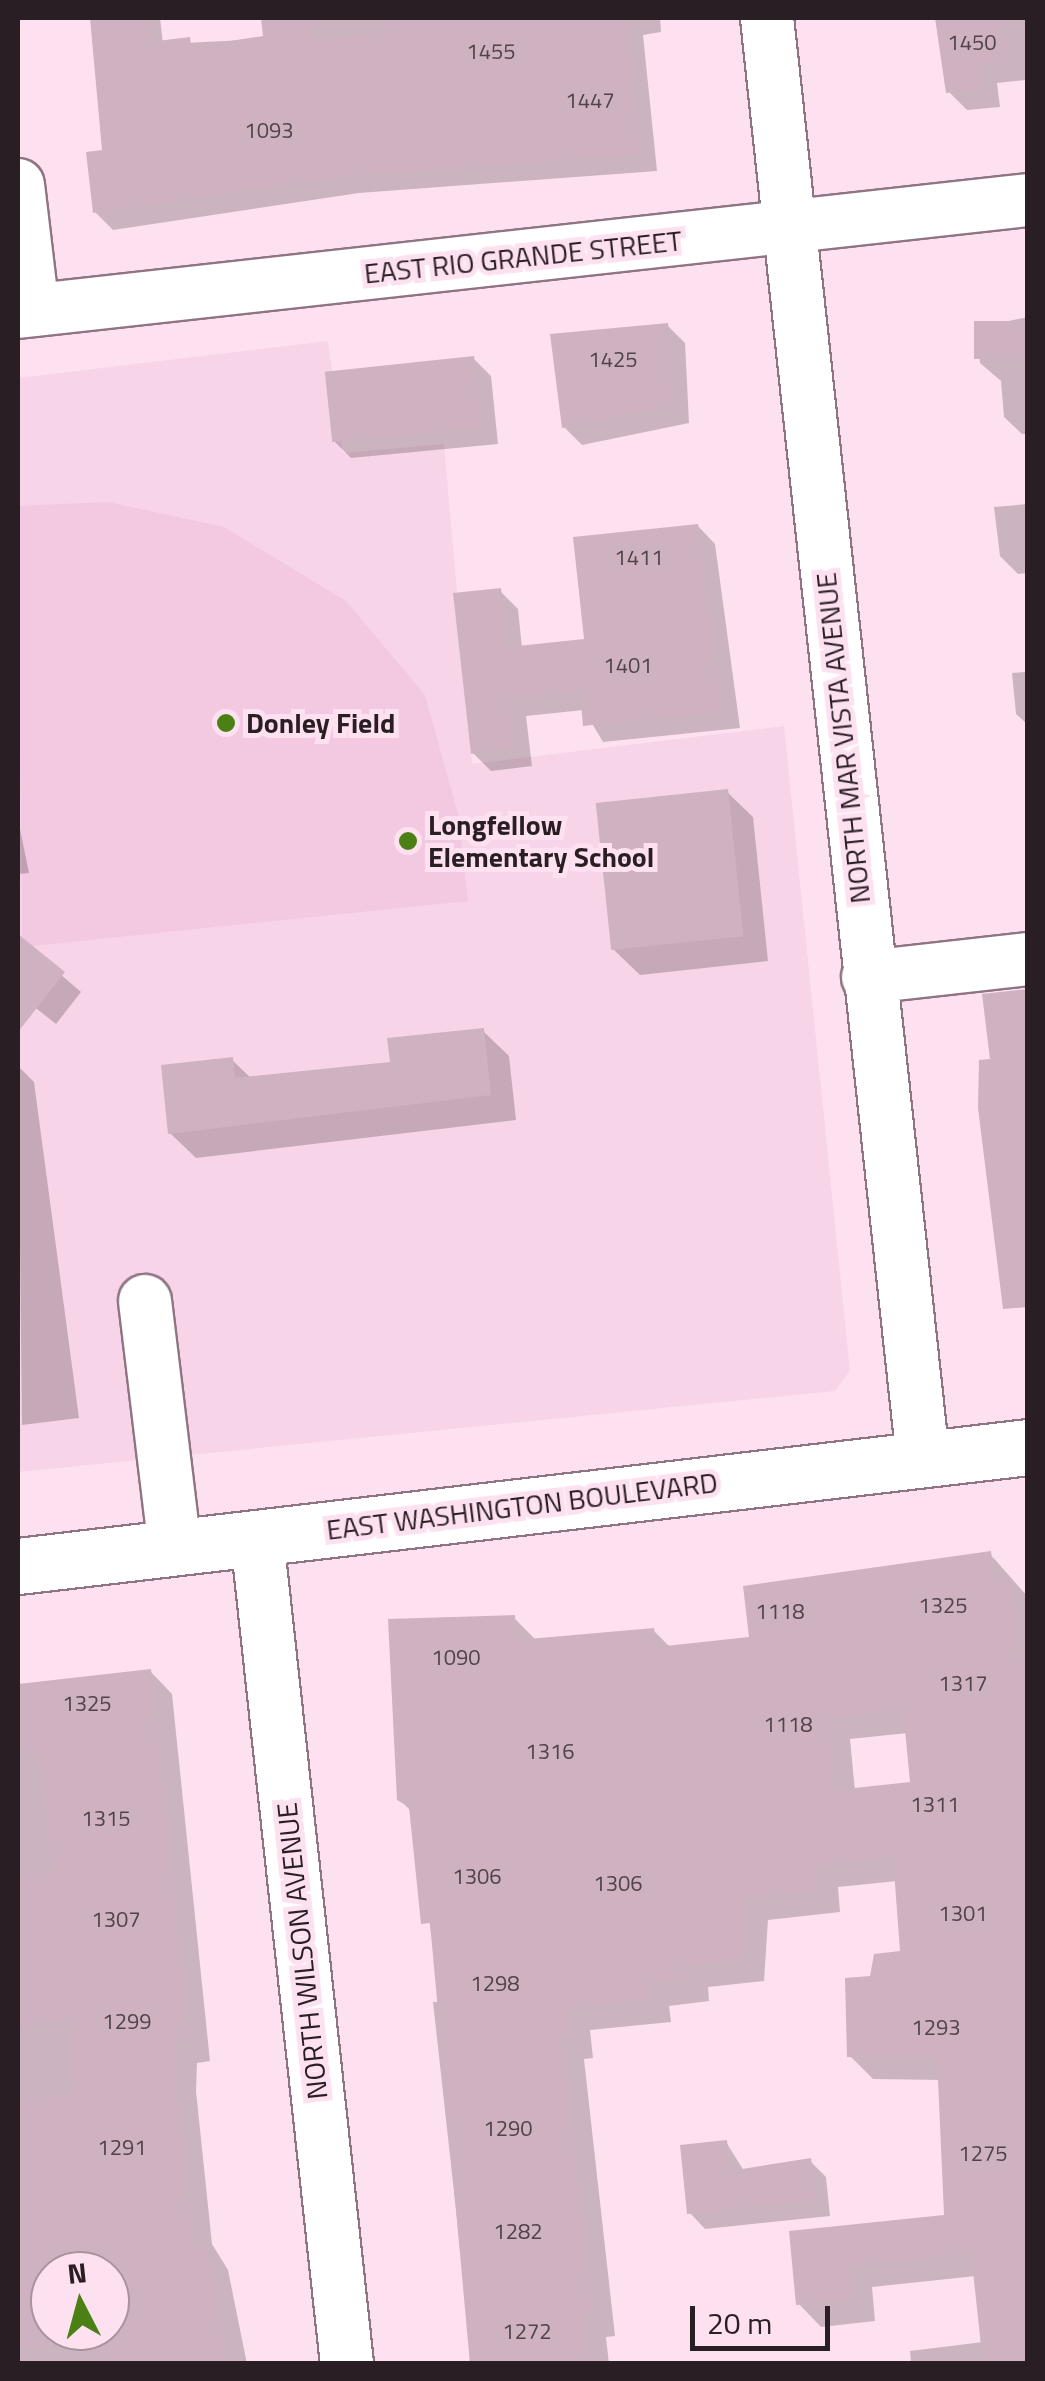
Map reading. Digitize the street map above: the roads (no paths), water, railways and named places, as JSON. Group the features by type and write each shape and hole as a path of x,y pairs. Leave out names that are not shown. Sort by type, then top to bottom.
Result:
{"main road":[{"name":"EAST WASHINGTON BOULEVARD","path":"18,1566 1028,1447"}],"street":[{"name":"NORTH MAR VISTA AVENUE","path":"767,18 923,1459"},
{"path":"18,184 25,311"},
{"name":"EAST RIO GRANDE STREET","path":"25,311 1028,200"},
{"path":"868,977 1028,958"},
{"path":"145,1300 175,1548"},
{"name":"NORTH WILSON AVENUE","path":"257,1538 348,2364"}],"place":[{"name":"Donley Field","path":"226,723"},
{"name":"Longfellow Elementary School","path":"408,841"}]}
